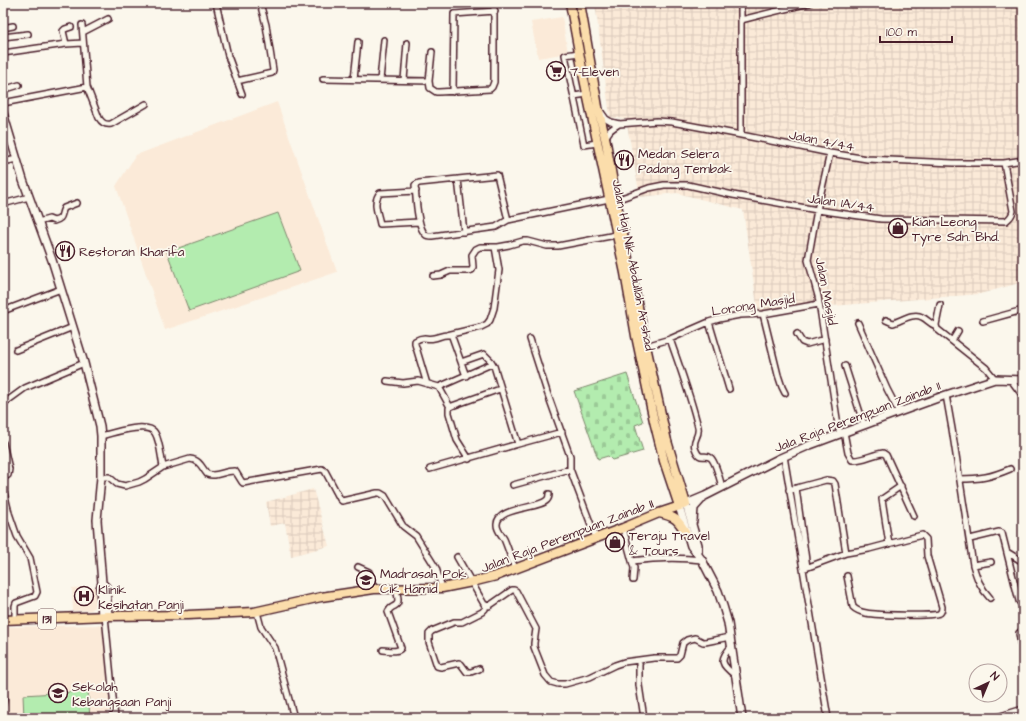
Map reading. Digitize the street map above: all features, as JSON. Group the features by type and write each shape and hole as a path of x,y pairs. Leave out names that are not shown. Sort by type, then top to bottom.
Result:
{"main road":[{"name":"Jalan Haji Nik Abdullah Arshad","path":"570,3 587,94 601,142 682,505"},
{"name":"Jalan Haji Nik Abdullah Arshad","path":"580,5 598,107 601,142"},
{"path":"3,113 29,197 52,260 84,363 96,408 101,436 97,520 102,583 100,588 105,616"},
{"name":"Jalan Haji Nik Abdullah Arshad","path":"613,199 616,234 654,421 664,461 682,505"},
{"name":"Jala Raja Perempuan Zainab 11","path":"682,505 705,496 784,456 842,433 946,395 995,379 1023,380"},
{"path":"690,532 694,508 696,504 705,496"},
{"path":"682,505 690,532 691,546 700,557 718,591 728,623 742,718"},
{"name":"Jalan Raja Perempuan Zainab II","path":"3,620 257,612 321,597 374,589 442,588 496,576 682,505"},
{"path":"659,513 676,519 690,532"}],"street":[{"path":"216,3 228,56 242,94"},
{"path":"237,81 272,73 273,70 260,3"},
{"path":"432,52 429,80 430,88 436,92 453,92 492,88 494,82 494,3"},
{"path":"741,3 741,135"},
{"path":"740,20 809,3"},
{"path":"453,92 454,14 495,11"},
{"path":"83,32 108,19"},
{"path":"82,25 87,86 100,121 105,124 111,124 146,104"},
{"path":"3,28 14,26"},
{"path":"66,44 63,31 71,27"},
{"path":"3,37 28,34"},
{"path":"380,80 384,40"},
{"path":"354,79 358,42"},
{"path":"3,53 83,43"},
{"path":"404,80 407,43"},
{"path":"579,53 566,55 584,145 601,142 607,136 609,131 619,124"},
{"path":"323,79 429,80"},
{"path":"3,90 19,85"},
{"path":"3,103 87,86"},
{"path":"574,96 587,94"},
{"path":"598,107 606,119 619,124"},
{"name":"Jalan 4/44","path":"619,124 657,121 672,122 867,159 952,163 1004,163 1023,160"},
{"name":"Jalan Masjid","path":"830,153 817,210 808,260 818,296 838,425 850,459 855,460 883,452 886,455 901,486"},
{"path":"3,162 17,159"},
{"name":"Jalan 1A/44","path":"419,222 421,229 426,235 432,236 464,232 496,227 508,220 613,199 664,185 688,185 733,195 817,210 881,219 1006,221 1012,216 1013,211 1004,163"},
{"path":"416,191 380,193 377,197 376,203 380,224 419,222 416,186 419,183 497,175 508,220"},
{"path":"458,179 464,232"},
{"path":"3,204 29,197"},
{"path":"38,222 48,219 54,221 60,220 64,208 77,203"},
{"path":"433,276 441,275 450,271 472,270 472,255 476,249 480,247 495,247 523,241 546,246 558,246 616,234"},
{"path":"427,384 414,344 415,341 423,337 434,338 481,327 487,324 492,316 494,308 499,270 495,247"},
{"path":"3,310 61,289"},
{"name":"Lorong Masjid","path":"646,346 670,339 709,322 720,319 740,315 763,314 819,304"},
{"path":"936,326 940,305"},
{"path":"983,322 1023,310"},
{"path":"763,314 778,375 785,394"},
{"path":"886,320 893,323 916,315 920,316 936,326 938,330 952,342 986,368 995,379"},
{"path":"709,322 729,389"},
{"path":"858,323 887,389 900,412"},
{"path":"16,350 73,327"},
{"path":"952,342 958,331"},
{"path":"451,334 466,376"},
{"path":"797,334 802,342 808,344 825,339"},
{"path":"670,339 698,426 698,433 694,446 699,455 712,460 722,487"},
{"path":"530,340 570,456 570,469 596,538"},
{"path":"461,362 484,354 491,361 494,366 518,444"},
{"path":"3,404 25,388 84,363"},
{"path":"387,381 403,383 418,381 439,387 491,365 494,366"},
{"path":"845,366 864,425"},
{"path":"1011,380 1023,396"},
{"path":"439,387 450,407 448,413 457,440 469,459"},
{"path":"450,407 500,389"},
{"path":"946,395 970,539 973,566 976,578 990,598"},
{"path":"101,436 136,428 150,428 155,432 157,438 162,467"},
{"path":"430,470 562,432"},
{"path":"3,443 9,469 5,477"},
{"path":"784,456 789,490 805,568"},
{"path":"100,477 109,477 117,484 125,486 145,479 162,467 190,459 194,459 199,462 207,474 211,476 233,470 244,483 322,469 325,470 340,500 342,501 374,493 380,493 385,496 404,527 417,537 436,568 442,588"},
{"path":"513,485 570,469"},
{"path":"960,479 984,478 1010,469"},
{"path":"789,490 826,480 833,481 835,484 846,553"},
{"path":"889,544 882,499 901,486 914,516"},
{"path":"3,488 17,536 30,558 37,592 35,596 16,603 15,620"},
{"path":"796,488 805,568 828,718"},
{"path":"515,568 504,539 496,524 497,521 511,510 529,507 546,501 549,494"},
{"path":"624,528 634,568 633,580"},
{"path":"970,539 1001,532 1020,602 1023,604"},
{"path":"805,568 846,553 869,549 922,535 926,539 927,556 942,611 936,614 911,615 872,614 856,610 853,607 847,576"},
{"path":"1007,552 1023,561"},
{"path":"457,557 486,606"},
{"path":"632,561 700,557"},
{"path":"973,566 991,562"},
{"path":"358,567 369,572 374,589"},
{"path":"383,650 397,651 401,648 388,612 390,608 398,602 396,589"},
{"path":"479,670 467,672 459,663 441,667 437,666 428,637 432,631 454,622 462,622 482,612 486,606 490,606 512,590 516,591 536,629 534,646 544,675 551,682 558,684 565,684 590,677 624,662 654,658 677,658 680,655 682,643 687,640 695,638 703,642 730,637"},
{"path":"257,612 261,627 275,648 294,718"},
{"path":"105,616 115,718"},
{"path":"1023,630 1019,633 1023,658"},
{"path":"732,646 724,656 724,665 726,669 736,676"},
{"path":"639,660 644,718"},
{"path":"3,692 3,704"},
{"path":"994,718 1023,709"}],"shaded area":[{"path":"595,3 1023,3 1023,282 980,294 758,312 743,210 677,193 640,197 626,119 610,117"},
{"path":"562,17 568,53 538,58 531,22"},
{"path":"277,102 337,272 165,330 116,186 136,155"},
{"path":"313,489 329,546 291,556 285,523 270,526 266,502"},
{"name":"Klinik Kesihatan Panji","path":"95,587 96,605 91,610 73,611 72,588"},
{"name":"Sekolah Kebangsaan Panji","path":"103,625 112,718 9,718 3,668 3,627"}],"green space":[{"path":"278,213 300,271 189,311 167,252"},
{"path":"627,374 643,422 635,425 643,451 612,460 608,456 598,459 574,391"},
{"path":"88,691 90,718 24,718 23,695"}],"place":[{"name":"7-Eleven","path":"556,71"},
{"name":"Medan Selera Padang Tembak","path":"624,160"},
{"name":"Kian Leong Tyre Sdn. Bhd.","path":"898,228"},
{"name":"Restoran Kharifa","path":"65,251"},
{"name":"Teraju Travel & Tours","path":"615,542"},
{"name":"Madrasah Pok Cik Hamid","path":"366,580"},
{"name":"Klinik Kesihatan Panji","path":"84,596"},
{"name":"Sekolah Kebangsaan Panji","path":"58,693"}]}
